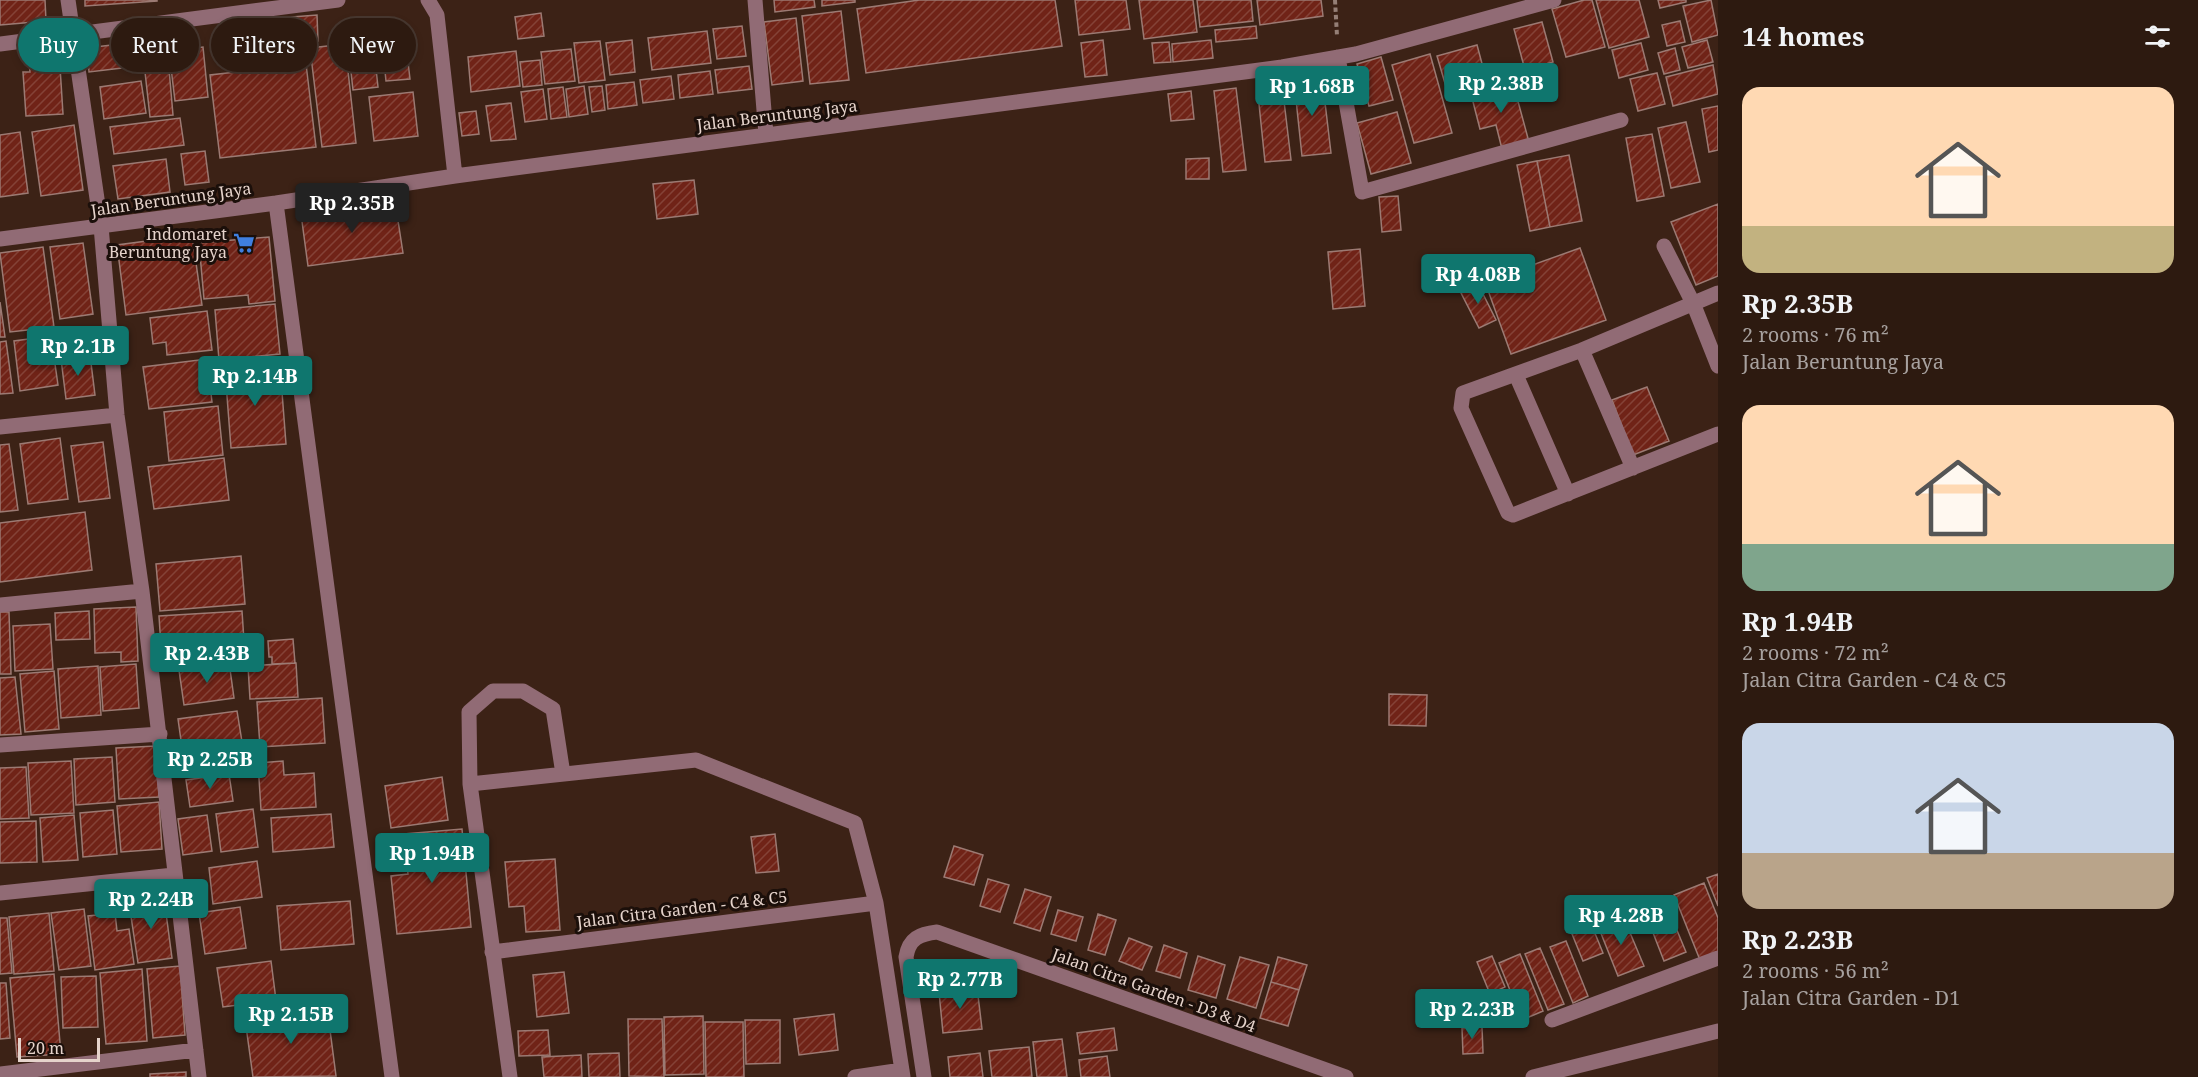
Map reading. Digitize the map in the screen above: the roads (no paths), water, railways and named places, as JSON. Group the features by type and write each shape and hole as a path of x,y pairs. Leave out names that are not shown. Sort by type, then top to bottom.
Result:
{"street":[{"path":"68,0 71,18"},
{"path":"99,31 338,0"},
{"path":"428,0 437,15 455,176"},
{"path":"755,0 766,135"},
{"name":"Jalan Beruntung Jaya","path":"0,239 276,203 455,176 1271,69 1338,57 1451,30 1554,0"},
{"path":"0,44 18,42"},
{"path":"1338,57 1362,192 1621,120"},
{"path":"79,72 101,226 117,415 160,734 174,875 199,1077"},
{"path":"276,203 392,1077"},
{"path":"1664,246 1693,303 1718,366"},
{"path":"1718,293 1582,351 1463,393 1461,408 1508,513 1518,515 1718,434"},
{"path":"1582,351 1633,468"},
{"path":"1516,375 1568,494"},
{"path":"0,427 117,415"},
{"path":"0,605 142,591"},
{"path":"510,1077 470,784 469,712 493,691 523,691 553,709 563,774"},
{"path":"0,745 160,734"},
{"path":"470,784 696,760 855,822 876,903 903,1074 855,1077"},
{"path":"0,893 174,875"},
{"name":"Jalan Citra Garden - C4 & C5","path":"492,952 876,903"},
{"name":"Jalan Citra Garden - D3 & D4","path":"924,1077 906,957 908,946 916,936 938,932 1346,1077"},
{"path":"1552,1020 1718,958"},
{"path":"1533,1077 1718,1031"},
{"path":"0,1074 196,1050"}],"place":[{"name":"Indomaret Beruntung Jaya","path":"244,243"}]}
